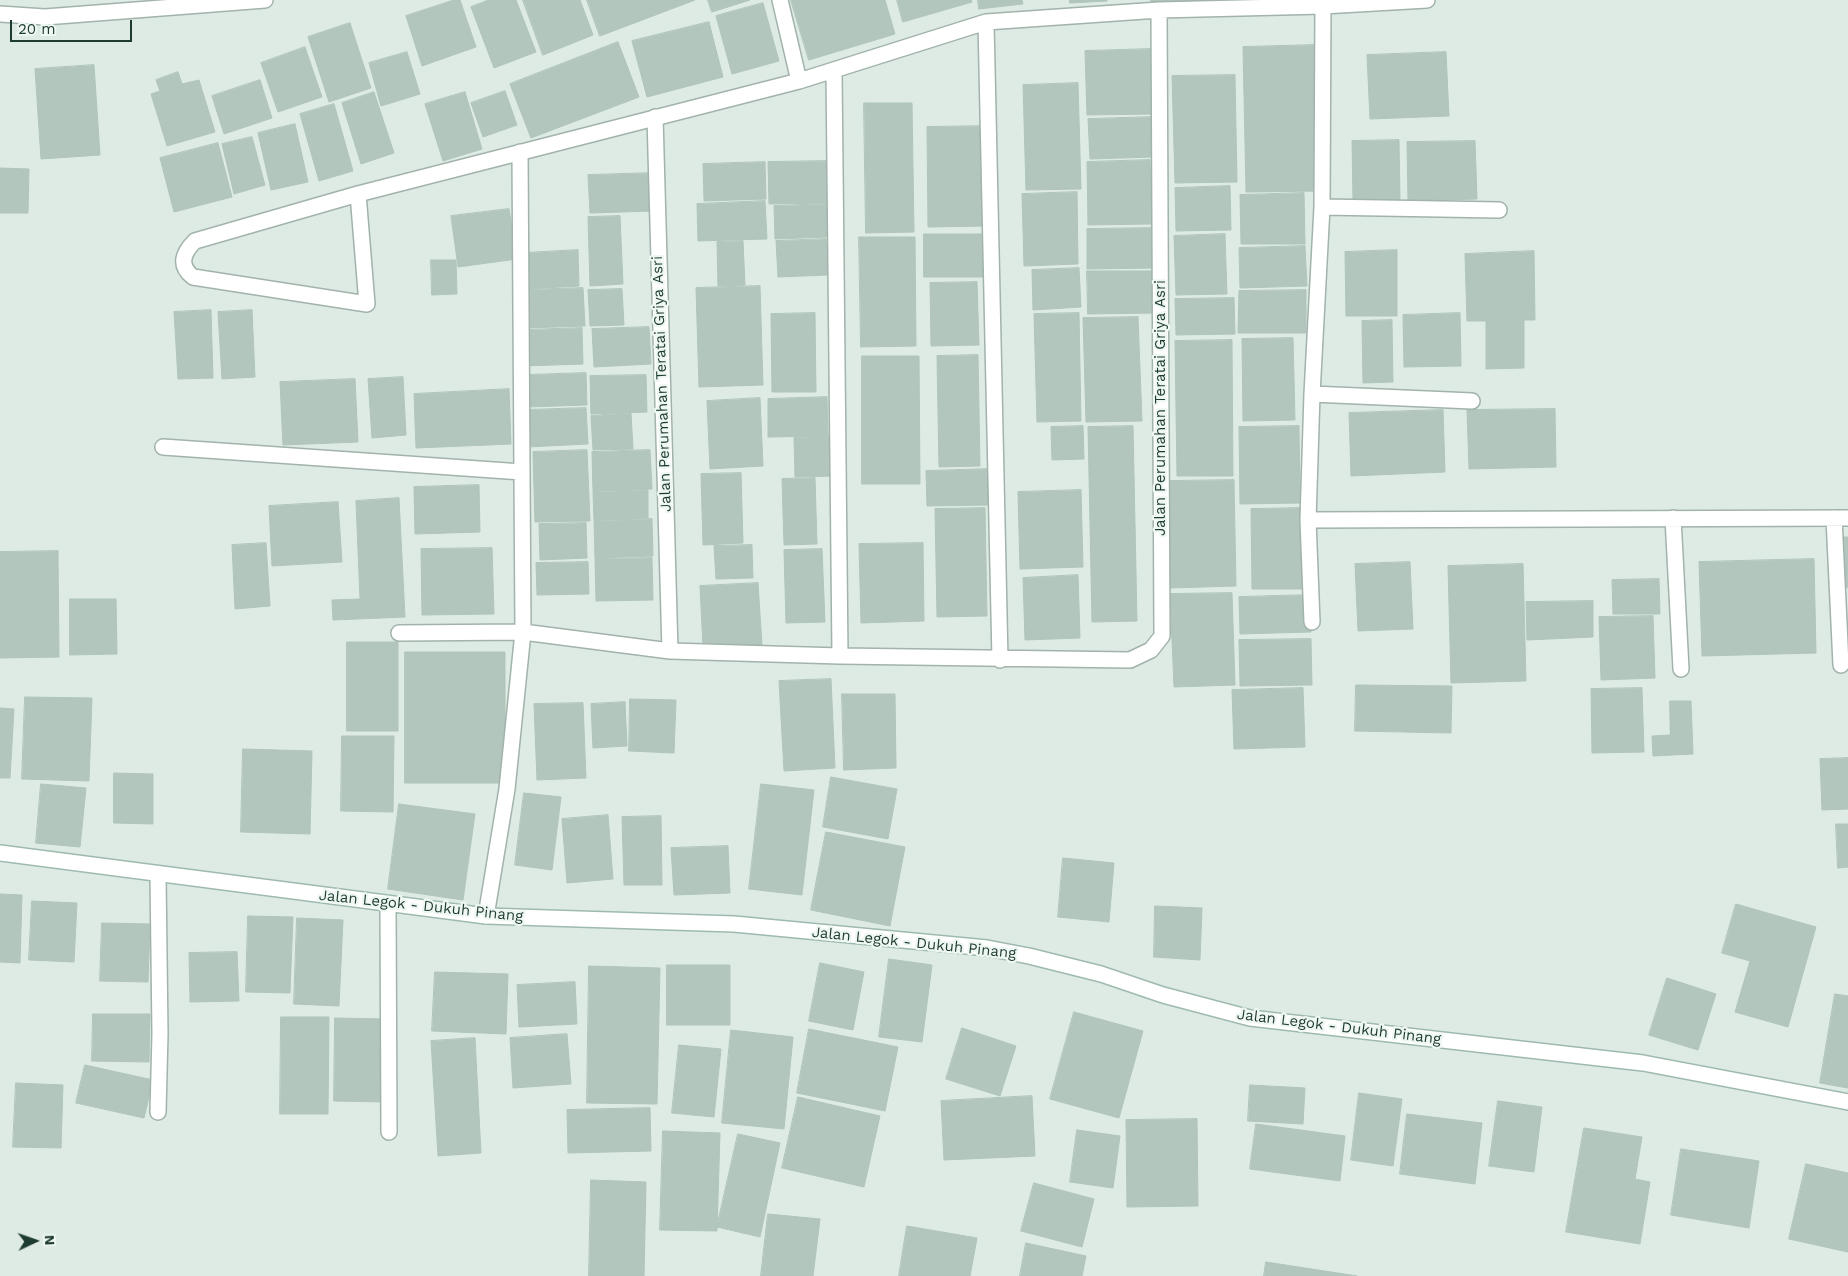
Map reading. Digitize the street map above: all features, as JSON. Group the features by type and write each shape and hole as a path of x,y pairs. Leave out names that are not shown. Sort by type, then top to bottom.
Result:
{"street":[{"path":"0,14 45,17 265,0"},
{"path":"780,0 799,81"},
{"path":"358,194 367,304 193,278 186,272 183,262 184,255 195,241 358,194 799,81 986,22 1159,10 1427,0"},
{"path":"1312,622 1308,520 1312,394 1322,207 1323,3"},
{"name":"Jalan Perumahan Teratai Griya Asri","path":"399,634 523,632 670,651 1000,660 1130,660 1151,650 1162,636 1159,10"},
{"path":"986,22 1000,660"},
{"path":"834,71 840,656"},
{"name":"Jalan Perumahan Teratai Griya Asri","path":"655,117 670,651"},
{"path":"486,916 507,789 523,632 520,152"},
{"path":"1322,207 1499,210"},
{"path":"1312,394 1472,401"},
{"path":"163,447 522,472"},
{"path":"1673,518 1681,670"},
{"path":"1308,520 1841,518 1840,664"},
{"name":"Jalan Legok - Dukuh Pinang","path":"0,853 388,905 486,916 734,924 987,948 1029,956 1101,974 1163,996 1250,1018 1643,1063 1848,1102"},
{"path":"158,875 160,1034 158,1112"},
{"path":"388,905 389,1132"}],"building":[{"path":"454,0 460,0 476,47 422,66 406,16"},
{"path":"489,0 516,0 536,52 494,68 471,7"},
{"path":"523,0 580,0 593,35 543,55"},
{"path":"587,0 695,0 600,36"},
{"path":"708,0 750,0 712,12"},
{"path":"791,0 885,0 895,34 809,60"},
{"path":"897,0 971,0 972,2 903,22"},
{"path":"978,0 1022,0 1023,4 979,9"},
{"path":"1070,0 1107,0 1107,1 1070,3"},
{"path":"1151,0 1236,0 1236,1 1152,4"},
{"path":"763,3 779,61 732,74 716,16"},
{"path":"709,22 723,77 647,97 632,41"},
{"path":"350,23 371,88 329,102 308,37"},
{"path":"618,42 639,97 531,138 510,84"},
{"path":"1315,45 1318,191 1246,192 1243,47"},
{"path":"305,47 322,97 278,112 261,63"},
{"path":"1151,49 1153,114 1087,115 1085,51"},
{"path":"407,52 420,94 381,106 369,63"},
{"path":"1446,52 1449,116 1370,119 1367,55"},
{"path":"94,65 100,155 41,159 35,69"},
{"path":"178,72 182,84 199,80 215,132 167,146 151,94 160,91 156,80"},
{"path":"1235,75 1237,182 1175,183 1172,76"},
{"path":"260,80 272,118 224,134 212,96"},
{"path":"1078,83 1081,189 1026,190 1023,85"},
{"path":"505,91 517,125 483,137 471,103"},
{"path":"374,92 394,153 361,164 342,103"},
{"path":"465,92 482,149 443,161 425,104"},
{"path":"864,103 912,103 914,232 866,233"},
{"path":"334,104 353,171 319,181 300,114"},
{"path":"1153,117 1154,157 1090,159 1088,119"},
{"path":"295,124 308,182 271,190 258,133"},
{"path":"986,126 987,226 928,227 927,127"},
{"path":"252,137 265,185 234,194 222,144"},
{"path":"1399,140 1400,200 1353,201 1352,141"},
{"path":"1475,141 1477,199 1408,201 1407,142"},
{"path":"218,143 232,197 174,212 160,158"},
{"path":"1150,160 1152,224 1088,225 1087,162"},
{"path":"829,161 830,203 769,204 768,162"},
{"path":"765,162 766,199 704,201 703,164"},
{"path":"0,168 29,169 28,213 0,213"},
{"path":"653,173 654,211 590,213 588,175"},
{"path":"1230,186 1231,230 1176,231 1175,188"},
{"path":"1077,192 1078,264 1024,266 1022,194"},
{"path":"1304,193 1305,244 1241,244 1240,195"},
{"path":"765,201 767,239 698,241 697,204"},
{"path":"827,204 828,237 775,239 774,206"},
{"path":"509,209 517,259 458,267 451,216"},
{"path":"620,216 623,284 590,286 588,217"},
{"path":"1154,228 1155,268 1087,269 1087,229"},
{"path":"924,234 986,234 987,277 924,277"},
{"path":"1225,234 1227,294 1176,295 1174,236"},
{"path":"859,237 915,237 916,346 861,347"},
{"path":"826,239 828,275 778,277 776,241"},
{"path":"743,241 745,285 718,286 717,242"},
{"path":"1305,246 1307,286 1240,288 1239,248"},
{"path":"578,250 579,286 526,289 525,253"},
{"path":"1397,250 1397,316 1346,316 1345,252"},
{"path":"1534,251 1535,320 1524,320 1524,368 1486,369 1486,321 1467,321 1465,254"},
{"path":"431,260 456,260 457,294 432,295"},
{"path":"1079,268 1081,307 1033,310 1032,270"},
{"path":"1087,271 1155,271 1155,313 1088,314"},
{"path":"977,282 979,345 931,346 930,283"},
{"path":"760,286 763,385 699,387 696,288"},
{"path":"583,288 585,326 526,328 524,290"},
{"path":"622,289 624,325 590,326 588,290"},
{"path":"1306,290 1306,333 1238,333 1239,291"},
{"path":"1234,298 1235,334 1176,335 1175,299"},
{"path":"211,310 213,378 178,379 174,312"},
{"path":"252,310 255,377 222,379 218,312"},
{"path":"815,313 816,392 772,392 771,314"},
{"path":"1079,313 1081,421 1037,422 1034,314"},
{"path":"1460,313 1461,366 1404,367 1403,315"},
{"path":"1138,317 1142,421 1086,422 1083,318"},
{"path":"1392,320 1393,382 1363,383 1362,321"},
{"path":"649,327 651,364 594,367 592,329"},
{"path":"582,328 583,364 524,366 524,330"},
{"path":"1293,338 1295,420 1243,421 1242,339"},
{"path":"1232,340 1233,476 1177,476 1175,341"},
{"path":"978,355 980,466 939,467 937,356"},
{"path":"862,356 919,356 920,484 862,484"},
{"path":"586,373 587,405 527,407 526,375"},
{"path":"646,375 647,412 591,414 590,376"},
{"path":"403,377 406,435 372,438 368,379"},
{"path":"355,379 358,442 283,445 280,382"},
{"path":"509,389 511,444 416,448 414,394"},
{"path":"827,397 828,436 768,437 768,399"},
{"path":"760,398 763,466 710,469 707,401"},
{"path":"586,408 588,444 527,447 525,410"},
{"path":"1555,409 1556,467 1469,469 1467,410"},
{"path":"1443,410 1445,472 1351,476 1349,413"},
{"path":"631,413 633,449 593,450 591,416"},
{"path":"1083,426 1084,459 1052,460 1051,427"},
{"path":"1133,426 1137,621 1092,622 1088,427"},
{"path":"1299,426 1300,503 1240,504 1239,427"},
{"path":"831,436 833,476 795,477 794,438"},
{"path":"587,450 590,521 535,522 533,452"},
{"path":"650,450 652,489 593,491 592,452"},
{"path":"990,469 991,505 927,506 926,471"},
{"path":"741,473 743,543 703,545 701,474"},
{"path":"815,478 817,544 784,545 782,479"},
{"path":"1234,480 1236,586 1170,588 1168,481"},
{"path":"479,485 480,532 415,534 414,487"},
{"path":"648,490 648,518 594,520 593,492"},
{"path":"1081,490 1083,567 1020,569 1018,492"},
{"path":"399,498 405,617 333,620 332,600 360,599 356,501"},
{"path":"338,502 342,562 272,566 269,506"},
{"path":"985,508 987,616 937,617 935,509"},
{"path":"1302,508 1304,589 1252,589 1251,509"},
{"path":"652,519 653,556 595,558 594,521"},
{"path":"586,523 587,558 540,560 539,524"},
{"path":"1844,537 1848,537 1848,587 1845,588"},
{"path":"266,543 270,606 235,609 232,545"},
{"path":"923,543 924,621 861,623 859,544"},
{"path":"752,545 753,578 716,579 714,546"},
{"path":"492,548 494,614 422,615 421,549"},
{"path":"822,549 825,622 786,623 784,550"},
{"path":"58,551 59,657 0,658 0,552"},
{"path":"652,558 653,600 596,601 595,559"},
{"path":"1814,559 1816,653 1702,656 1699,562"},
{"path":"588,562 589,594 537,595 536,563"},
{"path":"1410,562 1413,629 1358,631 1355,564"},
{"path":"1523,564 1526,681 1451,683 1448,566"},
{"path":"1078,575 1080,638 1025,640 1023,578"},
{"path":"1659,579 1660,614 1613,614 1612,580"},
{"path":"758,583 762,645 703,647 700,586"},
{"path":"1232,593 1235,685 1174,687 1170,594"},
{"path":"1310,595 1311,632 1240,634 1239,597"},
{"path":"70,599 116,599 117,654 70,655"},
{"path":"1593,601 1593,637 1527,640 1526,602"},
{"path":"1653,616 1655,678 1601,680 1599,617"},
{"path":"1311,639 1312,685 1240,686 1239,640"},
{"path":"347,642 398,642 398,731 347,731"},
{"path":"405,652 505,652 505,783 405,783"},
{"path":"831,679 835,768 784,771 779,681"},
{"path":"1356,685 1452,686 1451,733 1355,731"},
{"path":"1303,688 1305,747 1234,749 1232,690"},
{"path":"1642,688 1644,752 1592,753 1591,689"},
{"path":"842,694 895,694 896,768 844,770"},
{"path":"25,697 92,698 89,781 22,779"},
{"path":"630,699 676,700 674,753 629,751"},
{"path":"1670,701 1691,701 1693,754 1653,756 1652,736 1670,735"},
{"path":"625,702 627,746 593,748 591,704"},
{"path":"583,703 586,778 537,780 534,704"},
{"path":"0,708 14,709 10,778 0,778"},
{"path":"342,736 394,736 393,812 341,811"},
{"path":"243,749 312,751 310,834 241,832"},
{"path":"1848,758 1848,809 1822,810 1820,759"},
{"path":"114,773 153,774 153,824 114,823"},
{"path":"831,777 897,789 888,839 823,827"},
{"path":"41,784 86,788 80,847 36,843"},
{"path":"761,784 814,790 802,895 749,889"},
{"path":"524,793 561,797 552,870 515,865"},
{"path":"399,804 475,814 463,900 388,889"},
{"path":"608,815 613,879 567,883 562,819"},
{"path":"661,816 662,885 624,885 622,817"},
{"path":"1836,824 1848,824 1848,867 1838,868"},
{"path":"826,832 905,847 890,926 811,910"},
{"path":"728,846 730,893 674,895 671,848"},
{"path":"1063,858 1114,863 1109,922 1058,917"},
{"path":"0,894 22,895 20,963 0,962"},
{"path":"32,901 77,903 74,962 29,960"},
{"path":"1736,904 1816,927 1788,1027 1735,1012 1750,961 1722,953"},
{"path":"1155,906 1202,908 1200,960 1154,957"},
{"path":"248,916 293,917 290,993 246,992"},
{"path":"297,918 343,920 339,1006 294,1004"},
{"path":"102,923 150,924 148,982 100,981"},
{"path":"237,952 239,1001 190,1002 189,953"},
{"path":"889,959 932,965 922,1042 879,1037"},
{"path":"820,963 864,972 853,1030 809,1021"},
{"path":"667,965 730,965 730,1025 667,1025"},
{"path":"589,966 660,968 657,1104 587,1103"},
{"path":"435,972 508,974 506,1034 432,1031"},
{"path":"1667,978 1716,994 1698,1050 1649,1035"},
{"path":"575,982 577,1024 519,1027 517,985"},
{"path":"1835,994 1848,996 1848,1088 1820,1083"},
{"path":"1074,1012 1143,1031 1119,1118 1050,1099"},
{"path":"93,1014 150,1014 149,1062 92,1061"},
{"path":"281,1017 329,1017 328,1114 280,1114"},
{"path":"335,1018 385,1019 384,1102 334,1101"},
{"path":"962,1028 1016,1046 1000,1096 946,1079"},
{"path":"809,1029 898,1047 885,1111 797,1093"},
{"path":"731,1030 793,1037 784,1129 722,1123"},
{"path":"567,1034 571,1084 513,1088 510,1038"},
{"path":"475,1038 481,1153 438,1156 431,1041"},
{"path":"679,1045 721,1049 714,1117 672,1113"},
{"path":"85,1065 153,1080 144,1118 76,1103"},
{"path":"16,1083 63,1085 61,1148 13,1147"},
{"path":"1250,1085 1305,1088 1303,1124 1248,1121"},
{"path":"1359,1093 1402,1099 1393,1166 1351,1160"},
{"path":"1032,1096 1035,1156 944,1160 941,1101"},
{"path":"798,1097 880,1116 864,1187 782,1168"},
{"path":"1498,1101 1542,1107 1534,1172 1489,1166"},
{"path":"650,1108 651,1151 568,1153 567,1110"},
{"path":"1407,1114 1482,1123 1475,1184 1400,1174"},
{"path":"1197,1119 1198,1206 1127,1207 1126,1120"},
{"path":"1256,1124 1345,1136 1340,1181 1250,1169"},
{"path":"1584,1128 1642,1137 1635,1179 1650,1182 1640,1244 1566,1232"},
{"path":"1077,1130 1120,1136 1113,1188 1070,1182"},
{"path":"663,1131 720,1133 717,1231 660,1230"},
{"path":"738,1134 780,1143 760,1237 717,1227"},
{"path":"1681,1149 1759,1161 1749,1228 1671,1215"},
{"path":"1806,1164 1848,1173 1848,1252 1789,1239"},
{"path":"591,1180 646,1182 644,1276 589,1276"},
{"path":"1034,1183 1094,1199 1082,1247 1021,1231"},
{"path":"768,1214 820,1219 813,1276 761,1276"},
{"path":"907,1226 977,1238 970,1276 899,1276"},
{"path":"1026,1243 1086,1256 1082,1276 1020,1276"},
{"path":"1266,1262 1357,1276 1264,1276"}]}
